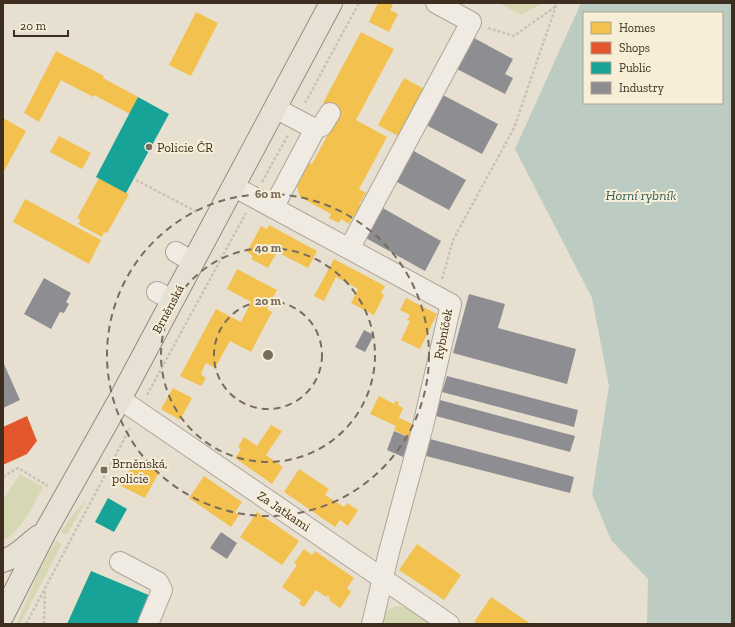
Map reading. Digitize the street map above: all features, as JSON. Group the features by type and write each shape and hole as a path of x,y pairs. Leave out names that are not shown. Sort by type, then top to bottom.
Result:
{"main road":[{"name":"Brněnská","path":"3,615 44,534 120,399 165,296 184,257 233,186 331,3"},
{"path":"3,562 19,554 34,540 44,534"}],"street":[{"path":"349,249 471,22 436,3"},
{"path":"275,108 315,129"},
{"path":"273,208 315,129 322,126 330,113"},
{"name":"Rybníček","path":"233,186 451,304 423,426 383,579"},
{"name":"Za Jatkami","path":"120,399 449,624"},
{"path":"120,562 158,582 162,590 148,624"},
{"path":"372,624 383,579"}],"path":[{"path":"471,22 514,36 557,4"},
{"path":"437,296 453,240 514,128 557,4"},
{"path":"136,180 198,212"},
{"path":"26,624 139,412"},
{"path":"3,477 18,468 48,487"},
{"path":"44,624 45,588"}],"green space":[{"path":"499,3 542,3 521,15"},
{"path":"20,474 43,487 22,524 3,541 3,500"},
{"path":"87,499 67,535 61,532 70,518"},
{"path":"56,541 62,544 20,624 17,624 25,602"},
{"path":"397,606 402,606 415,612 431,624 380,624 386,612"}],"water":[{"name":"Horní rybník","path":"581,3 732,3 732,624 647,624 648,579 611,540 592,494 609,386 592,298 515,149"}],"building: Homes":[{"path":"378,3 389,3 393,5 390,10 398,14 389,32 369,22"},
{"path":"196,12 218,23 191,76 169,65"},
{"path":"361,32 394,49 356,120 387,137 359,189 366,193 359,205 362,206 356,217 353,216 349,224 341,219 339,223 329,218 331,214 300,197 297,186 309,162 312,164 340,112 323,103"},
{"path":"56,51 104,76 103,78 138,97 130,114 61,80 39,122 24,113"},
{"path":"404,78 426,90 400,137 378,125"},
{"path":"3,118 26,131 3,173"},
{"path":"59,136 91,153 82,169 50,152"},
{"path":"99,178 129,194 107,233 104,232 102,237 78,224 81,220 77,218"},
{"path":"25,199 101,240 89,264 13,222"},
{"path":"269,225 317,251 308,268 277,252 268,268 251,259 253,256 247,252 261,226 267,229"},
{"path":"334,259 385,286 381,293 384,295 374,315 351,303 358,289 336,277 324,301 314,296"},
{"path":"237,269 277,290 267,309 272,312 251,352 230,341 215,368 206,363 201,375 206,378 201,386 180,376 216,309 241,322 251,302 227,289"},
{"path":"406,298 437,314 420,349 401,340 410,321 407,320 410,315 400,310"},
{"path":"173,388 192,398 180,420 161,409"},
{"path":"379,396 394,404 395,401 399,402 398,405 403,408 399,418 413,424 410,438 394,430 396,426 370,414"},
{"path":"271,425 282,431 266,455 283,467 272,484 235,458 241,449 238,447 244,437 257,446"},
{"path":"135,460 159,472 145,498 121,486"},
{"path":"299,469 329,489 325,495 344,507 347,503 358,510 348,526 340,520 335,527 284,492"},
{"path":"204,476 242,502 235,512 239,515 231,527 189,498"},
{"path":"257,512 299,541 282,565 240,537"},
{"path":"417,544 461,575 444,600 399,570"},
{"path":"304,549 312,555 315,551 354,578 347,588 351,592 340,608 329,600 330,598 327,595 326,597 316,590 304,607 299,604 301,600 282,587 297,565 294,563"},
{"path":"491,597 531,624 478,624 474,622"}],"building: Shops":[{"path":"27,416 37,441 27,454 3,464 3,427"}],"building: Public":[{"path":"138,97 169,114 126,193 96,177"},
{"path":"108,498 127,509 114,532 95,522"},
{"path":"91,571 151,596 138,624 67,624"}],"building: Industry":[{"path":"474,38 513,59 505,74 513,78 505,94 457,69"},
{"path":"443,95 498,124 482,154 426,125"},
{"path":"412,150 466,180 449,210 395,181"},
{"path":"381,207 441,241 425,271 364,237"},
{"path":"44,278 71,293 66,302 69,304 64,313 60,312 51,329 24,314"},
{"path":"469,294 505,304 498,328 576,349 567,384 453,353"},
{"path":"364,330 374,335 365,352 355,347"},
{"path":"3,362 20,400 3,408"},
{"path":"447,376 578,410 574,427 442,392"},
{"path":"440,400 575,436 570,452 436,416"},
{"path":"394,431 410,438 403,457 387,450"},
{"path":"430,439 574,477 570,493 426,456"},
{"path":"221,532 237,543 227,559 210,548"}],"place":[{"name":"Policie ČR","path":"149,147"},
{"name":"Brněnská, policie","path":"104,470"}]}
